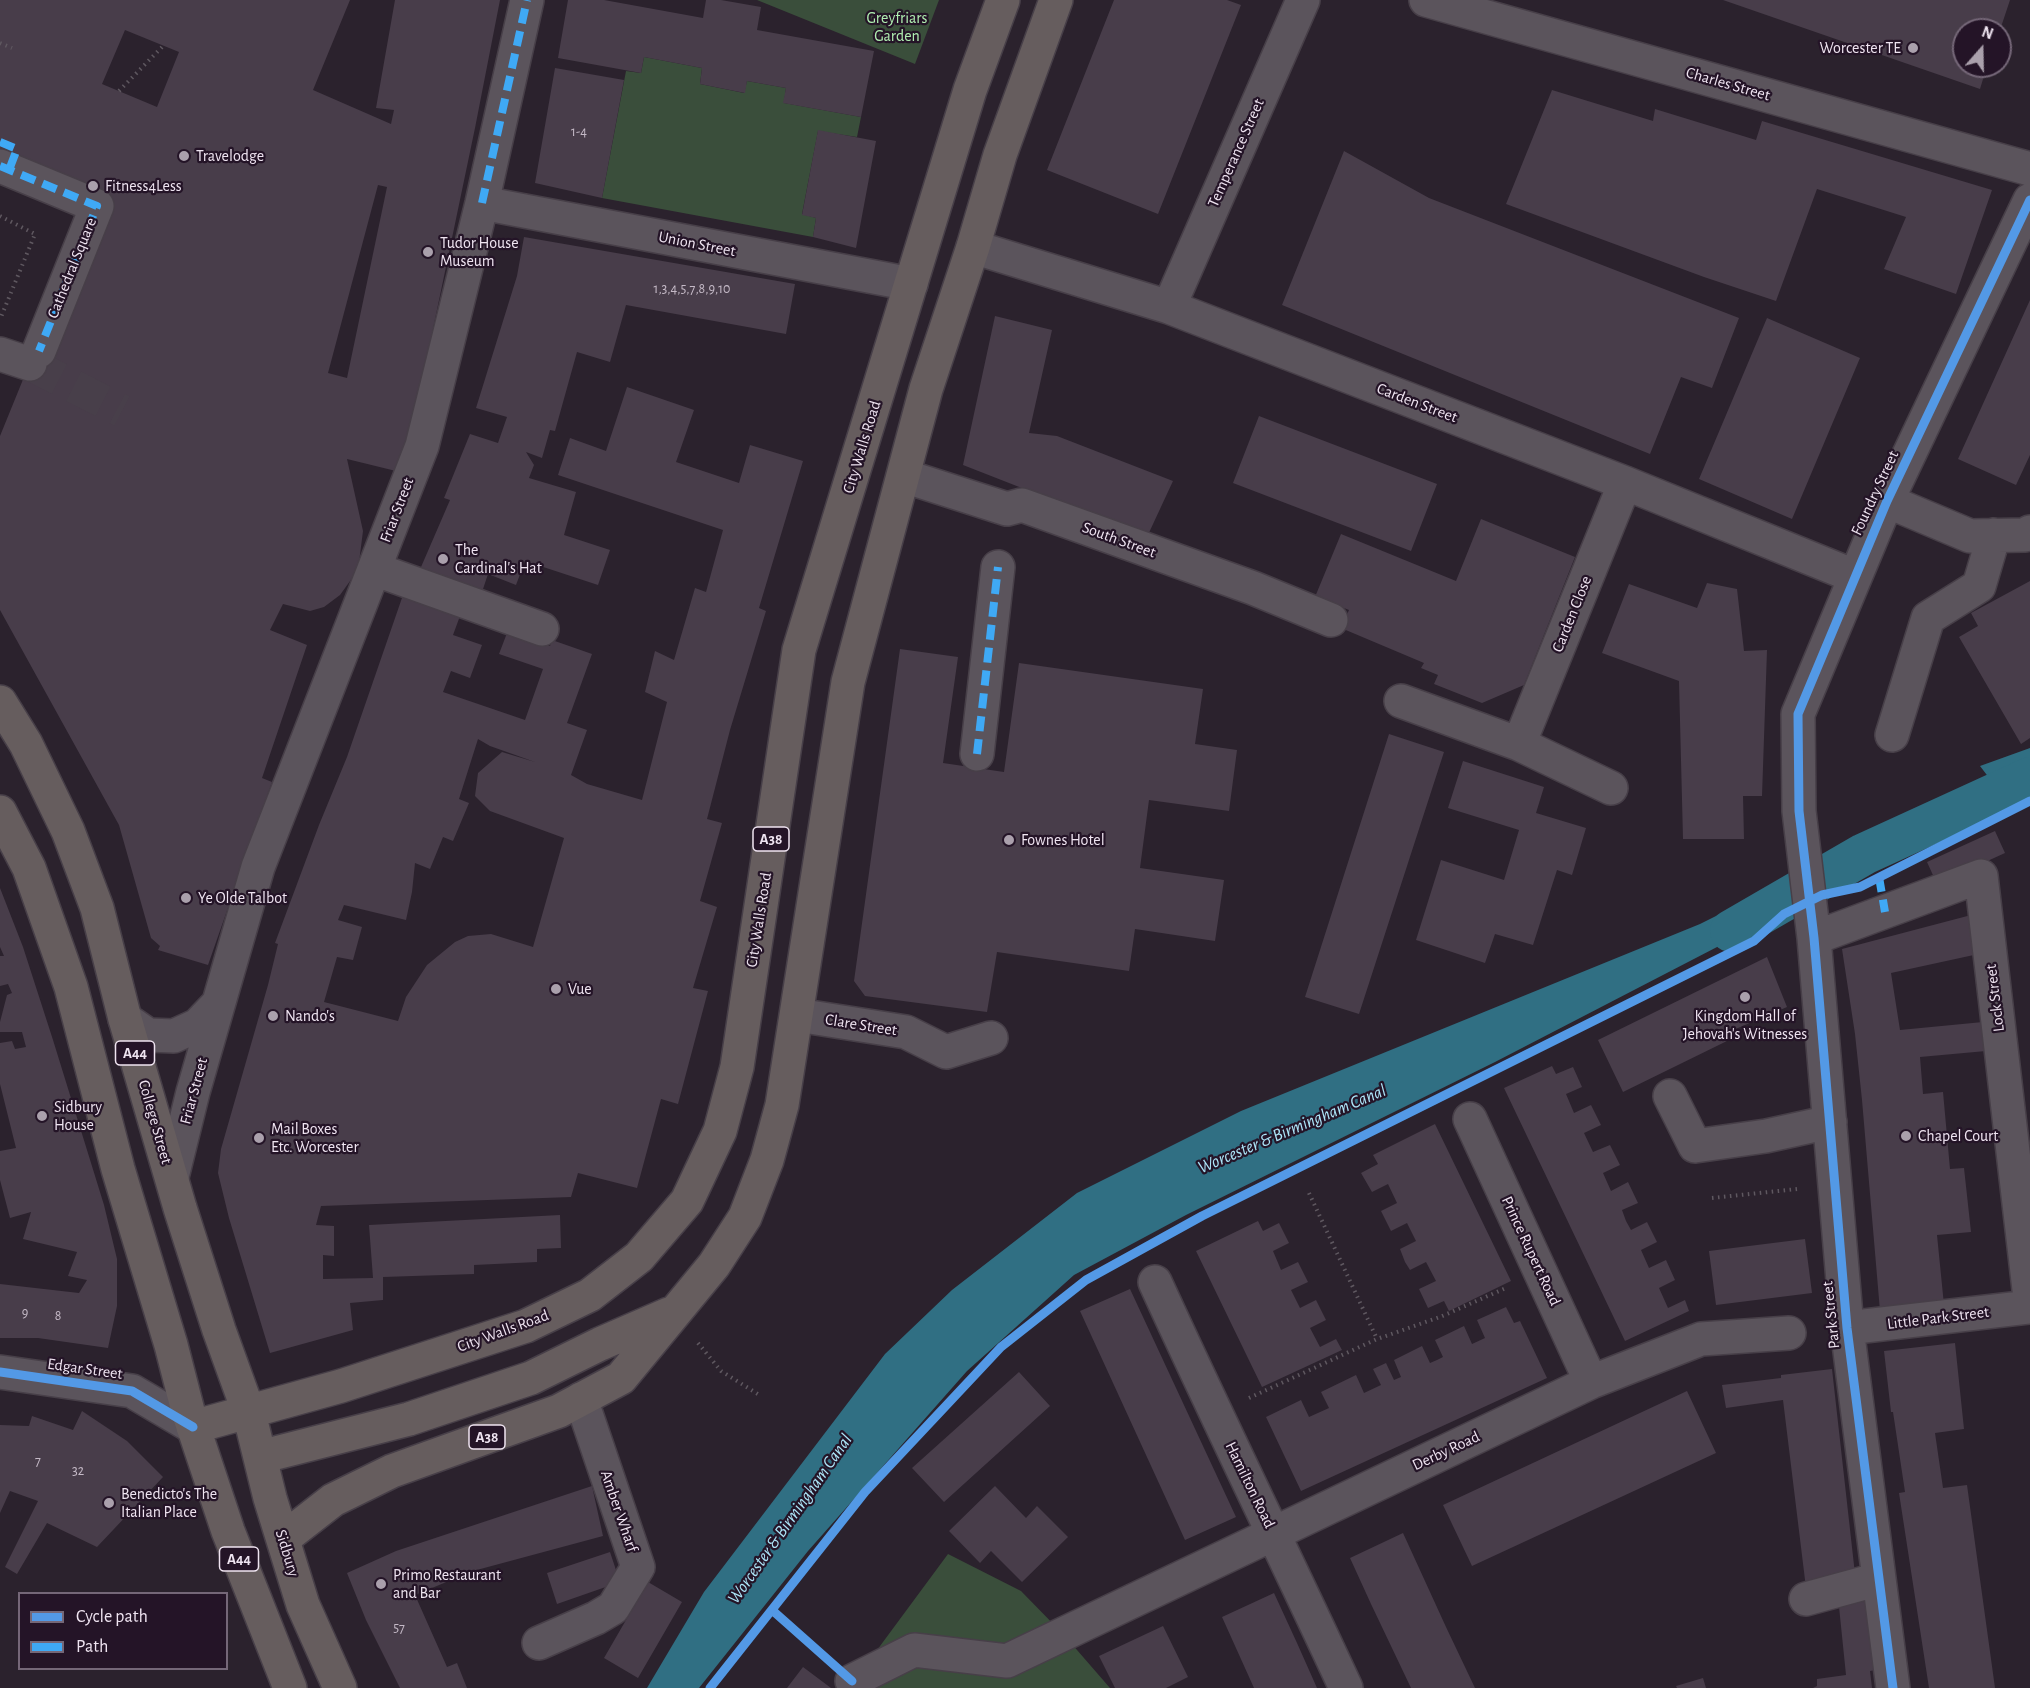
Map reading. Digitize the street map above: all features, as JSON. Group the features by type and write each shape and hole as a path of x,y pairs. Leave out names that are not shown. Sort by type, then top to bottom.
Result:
{"main road":[{"name":"City Walls Road","path":"193,1427 341,1386 526,1326 590,1295 639,1257 687,1201 720,1131 737,1066 800,650 970,90 1003,0"},
{"name":"A38","path":"283,1539 333,1500 392,1471 560,1411 621,1378 714,1265 745,1217 767,1160 782,1106 848,682 926,389 973,247 1000,155 1056,0"},
{"name":"College Street","path":"0,702 26,744 69,831 97,908 125,1019 172,1177 219,1330 249,1413"},
{"name":"A44","path":"0,812 29,868 71,987 118,1169 193,1427 228,1532 290,1688"},
{"name":"A38","path":"260,1457 409,1419 521,1382 673,1312"},
{"name":"Sidbury","path":"249,1413 270,1498 303,1605 340,1688"},
{"path":"193,1427 260,1457"}],"street":[{"name":"Friar Street","path":"172,1177 193,1092 258,867 347,607 374,569 422,446 482,203 527,0"},
{"name":"Temperance Street","path":"1169,307 1303,0"},
{"name":"Charles Street","path":"1426,0 2030,169"},
{"name":"Cathedral Square","path":"3,159 97,206 23,356"},
{"name":"Foundry Street","path":"1814,938 1799,811 1798,714 1887,501 2030,200"},
{"name":"Union Street","path":"482,203 911,284"},
{"name":"Carden Street","path":"973,247 1169,307 1625,483 1854,576"},
{"name":"South Street","path":"904,476 1008,509 1022,505 1253,588 1331,621"},
{"name":"Carden Close","path":"1519,744 1625,483"},
{"path":"1887,501 1970,536 2025,535 2030,532"},
{"path":"1892,735 1928,618 1979,586 1994,535"},
{"path":"977,754 998,567"},
{"path":"374,569 542,629"},
{"path":"1401,701 1519,744 1611,788"},
{"name":"Lock Street","path":"1814,938 1981,876 2030,1298"},
{"name":"Park Street","path":"1814,938 1847,1328 1893,1688"},
{"name":"Friar Street","path":"125,1019 148,1035 174,1036 198,1025 218,1004"},
{"name":"Clare Street","path":"797,1015 906,1032 945,1052 991,1038"},
{"path":"1670,1096 1695,1146 1766,1136 1830,1122"},
{"name":"Prince Rupert Road","path":"1470,1119 1592,1382"},
{"name":"Hamilton Road","path":"1155,1282 1346,1688"},
{"name":"Little Park Street","path":"1847,1328 2030,1307"},
{"name":"Derby Road","path":"852,1681 914,1650 1008,1661 1592,1382 1701,1339 1789,1333"},
{"name":"Edgar Street","path":"0,1372 132,1391 193,1427"},
{"name":"Amber Wharf","path":"539,1643 613,1608 638,1567 581,1399"},
{"path":"1806,1599 1879,1579"}],"path":[{"path":"0,43 12,48"},
{"path":"119,91 163,46"},
{"path":"0,216 35,234 0,319"},
{"path":"1712,1198 1835,1185"},
{"path":"1309,1193 1377,1339"},
{"path":"1215,1413 1377,1339 1440,1317 1541,1273"},
{"path":"673,1312 721,1371 761,1396"}],"green space":[{"name":"Greyfriars Garden","path":"757,0 939,0 915,64"},
{"path":"644,57 702,68 700,84 744,93 747,81 786,88 784,103 861,117 857,137 818,131 802,214 816,218 813,237 602,198 626,71 641,73"},
{"path":"948,1554 1021,1591 1064,1635 1110,1688 849,1688"}],"water":[{"path":"2030,748 2030,802 2012,808 1980,766"},
{"path":"1780,884 1781,908 1746,932 1495,1062 1186,1215 1074,1275 967,1371 808,1551 699,1688 647,1688 704,1592 885,1354 952,1290 1077,1193 1241,1111 1700,924"}],"building":[{"path":"0,0 350,0 313,90 391,124 394,110 376,108 395,0 500,0 419,396 400,472 347,459 363,531 358,570 340,595 324,607 310,611 283,604 270,630 307,645 262,778 272,782 208,965 158,950 160,946 151,938 119,825 0,610 0,436 90,215 0,180","holes":["125,30 179,52 157,107 102,84","378,185 387,187 347,378 328,373"]},
{"path":"568,0 604,0 703,18 706,0 721,0 761,7 757,30 874,51 861,117 783,103 786,88 747,81 745,93 700,84 702,68 644,57 641,73 558,58"},
{"path":"1114,0 1227,0 1241,5 1158,214 1047,170"},
{"name":"Worcester TE","path":"1723,0 2010,0 2004,18 1952,18 1952,78 1983,78 1980,89"},
{"path":"555,68 624,80 602,198 535,183"},
{"path":"1552,90 1653,121 1655,109 1756,140 1762,121 1992,190 1956,294 1884,269 1906,217 1817,189 1776,301 1506,204"},
{"path":"818,130 876,141 856,248 813,237 816,218 802,215"},
{"path":"1344,151 1429,198 1739,318 1712,388 1681,377 1650,454 1282,305"},
{"path":"524,237 795,284 786,334 626,305 610,362 577,352 555,431 550,430 542,458 526,452 534,465 529,478 576,492 564,535 610,550 598,585 525,561 516,585 488,574 480,598 418,574 450,500 444,498 470,434 498,443 507,417 476,408 517,276"},
{"path":"2030,300 2030,455 2016,485 1958,459"},
{"path":"995,316 1052,330 1029,433 1057,436 1173,481 1147,537 963,465"},
{"path":"1767,318 1860,358 1792,519 1699,479"},
{"path":"627,387 694,410 676,462 739,483 750,445 803,461 759,608 766,611 730,730 707,819 722,823 700,901 717,907 693,988 708,991 678,1104 661,1099 637,1188 578,1173 571,1197 321,1206 316,1225 334,1226 334,1256 323,1255 323,1279 373,1278 369,1225 560,1215 561,1248 537,1249 537,1262 474,1265 474,1274 383,1277 383,1300 350,1303 353,1330 270,1353 229,1218 218,1173 221,1149 268,985 278,944 275,943 347,757 403,595 460,616 453,635 482,645 470,678 451,671 443,692 525,720 543,669 499,654 507,633 550,646 552,640 592,654 567,723 587,730 571,775 587,784 642,800 667,702 645,692 655,651 674,660 695,588 706,592 723,530 558,475 570,438 606,451","holes":["478,739 490,746 535,762 502,752 478,773 475,796 490,811 564,838 533,947 491,934 468,936 455,942 427,965 406,997 398,1021 324,1002 337,957 353,960 362,927 338,920 344,905 406,920 415,863 430,869 443,837 453,841 469,803 459,799"]},
{"path":"1259,416 1437,484 1411,551 1233,483"},
{"path":"1481,519 1575,557 1524,685 1482,703 1434,684 1438,675 1421,668 1424,663 1341,628 1349,610 1315,597 1341,534 1456,581"},
{"path":"2030,581 2030,738 2021,744 1959,637 1978,626 1971,613"},
{"path":"1707,583 1737,589 1744,651 1767,650 1762,796 1743,796 1744,839 1683,839 1679,681 1602,653 1629,584 1697,608"},
{"name":"Fownes Hotel","path":"900,649 958,657 943,763 1004,772 1019,663 1203,689 1195,744 1237,750 1229,811 1149,800 1140,868 1224,880 1215,941 1135,929 1129,971 997,952 987,1012 865,996 854,981"},
{"path":"1389,734 1444,752 1359,1014 1305,997"},
{"path":"1463,761 1544,787 1536,813 1586,828 1572,875 1557,870 1533,945 1495,934 1485,963 1416,940 1441,860 1504,880 1519,830 1448,808"},
{"path":"1995,831 2005,853 1937,884 1927,862"},
{"path":"0,888 23,947 53,1040 104,1205 117,1259 117,1306 108,1348 38,1338 0,1338 0,1284 79,1293 87,1280 68,1276 77,1252 23,1239 31,1212 10,1218 0,1180 0,1151 16,1148 0,1084 0,1043 12,1041 15,1049 26,1047 22,1032 0,1032 0,1022 7,995 12,993 8,984 0,986 0,956 4,956 0,947"},
{"path":"1975,914 1983,953 1891,973 1900,1030 1983,1022 1986,1051 1920,1057 1923,1094 1943,1092 1950,1169 1964,1168 1971,1232 1937,1235 1944,1305 1880,1311 1862,1100 1842,949"},
{"path":"1767,957 1787,1007 1724,1034 1727,1041 1623,1092 1598,1040"},
{"path":"1552,1066 1556,1074 1573,1067 1582,1087 1566,1094 1574,1113 1591,1105 1601,1125 1584,1133 1593,1152 1610,1145 1620,1165 1603,1173 1611,1191 1628,1182 1638,1203 1622,1210 1626,1221 1631,1230 1647,1222 1657,1242 1641,1250 1649,1268 1666,1260 1675,1280 1659,1288 1668,1308 1685,1300 1689,1311 1625,1341 1504,1088"},
{"path":"1435,1124 1511,1281 1449,1311 1444,1301 1428,1308 1419,1289 1436,1281 1426,1262 1410,1270 1405,1262 1400,1249 1416,1241 1407,1223 1391,1231 1381,1211 1397,1203 1388,1184 1372,1192 1361,1173 1378,1164 1373,1155"},
{"path":"1258,1221 1263,1231 1279,1223 1289,1243 1273,1251 1281,1270 1298,1262 1308,1282 1291,1290 1300,1308 1316,1300 1326,1320 1310,1328 1320,1347 1336,1339 1342,1350 1262,1387 1196,1251"},
{"path":"1805,1239 1812,1293 1716,1305 1709,1251"},
{"path":"1130,1289 1236,1517 1185,1540 1080,1311"},
{"path":"1506,1307 1514,1323 1520,1321 1547,1378 1301,1491 1266,1417 1301,1400 1309,1417 1329,1408 1321,1392 1356,1375 1364,1393 1381,1385 1373,1369 1386,1363 1394,1380 1401,1377 1394,1360 1422,1346 1430,1363 1437,1360 1443,1357 1435,1340 1464,1326 1472,1344 1485,1338 1477,1320"},
{"path":"1955,1343 1964,1429 1935,1433 1943,1488 1967,1485 1995,1688 1929,1688 1899,1493 1905,1492 1893,1412 1891,1412 1884,1351"},
{"path":"1832,1369 1855,1574 1806,1588 1783,1400 1726,1408 1722,1385"},
{"path":"1019,1372 1050,1406 944,1502 912,1468"},
{"path":"1687,1391 1716,1453 1472,1566 1443,1505"},
{"path":"82,1411 127,1441 163,1477 97,1547 47,1523 17,1574 5,1567 38,1501 10,1491 0,1513 0,1425 29,1426 32,1416 73,1430"},
{"path":"592,1486 603,1536 473,1571 415,1595 447,1667 457,1663 467,1688 400,1688 366,1620 347,1573 396,1551"},
{"path":"995,1486 1026,1518 1037,1506 1068,1537 1022,1582 991,1551 980,1563 949,1531"},
{"path":"1403,1533 1475,1688 1411,1688 1371,1604 1350,1558"},
{"path":"610,1552 620,1582 557,1604 547,1573"},
{"path":"648,1582 682,1602 638,1678 604,1658"},
{"path":"1274,1593 1317,1688 1254,1688 1222,1617"},
{"path":"1866,1595 1875,1670 1870,1671 1872,1688 1813,1688 1817,1686 1817,1679 1846,1675 1838,1597"},
{"path":"1163,1626 1188,1677 1166,1688 1115,1688 1099,1656"},
{"path":"803,1667 831,1688 787,1688"},
{"path":"1703,1678 1706,1688 1677,1688 1676,1686"}],"waterway":[{"name":"Worcester & Birmingham Canal","path":"1731,931 1864,854 2030,778"}],"tunnel":[{"path":"30,364 122,411"}],"marked path":[{"path":"482,203 527,0"},
{"path":"0,142 17,149 9,170"},
{"path":"0,166 97,206 39,351"},
{"path":"977,754 998,567"},
{"path":"1879,877 1885,912"}],"cycle path":[{"path":"1893,1688 1847,1328 1814,938 1799,811 1798,714 1887,501 2030,200"},
{"path":"710,1688 865,1492 1001,1347 1086,1280 1202,1216 1754,941 1784,914 1822,895 1860,887 2030,801"},
{"path":"0,1372 132,1391 193,1427"},
{"path":"772,1610 852,1681"}],"place":[{"name":"Worcester TE","path":"1913,48"},
{"name":"Travelodge","path":"184,156"},
{"name":"Fitness4Less","path":"93,186"},
{"name":"Tudor House Museum","path":"428,252"},
{"name":"The Cardinal's Hat","path":"443,559"},
{"name":"Fownes Hotel","path":"1009,840"},
{"name":"Ye Olde Talbot","path":"186,898"},
{"name":"Vue","path":"556,989"},
{"name":"Kingdom Hall of Jehovah's Witnesses","path":"1745,997"},
{"name":"Nando's","path":"273,1016"},
{"name":"Sidbury House","path":"42,1116"},
{"name":"Chapel Court","path":"1906,1136"},
{"name":"Mail Boxes Etc. Worcester","path":"259,1138"},
{"name":"Benedicto's The Italian Place","path":"109,1503"},
{"name":"Primo Restaurant and Bar","path":"381,1584"}]}
